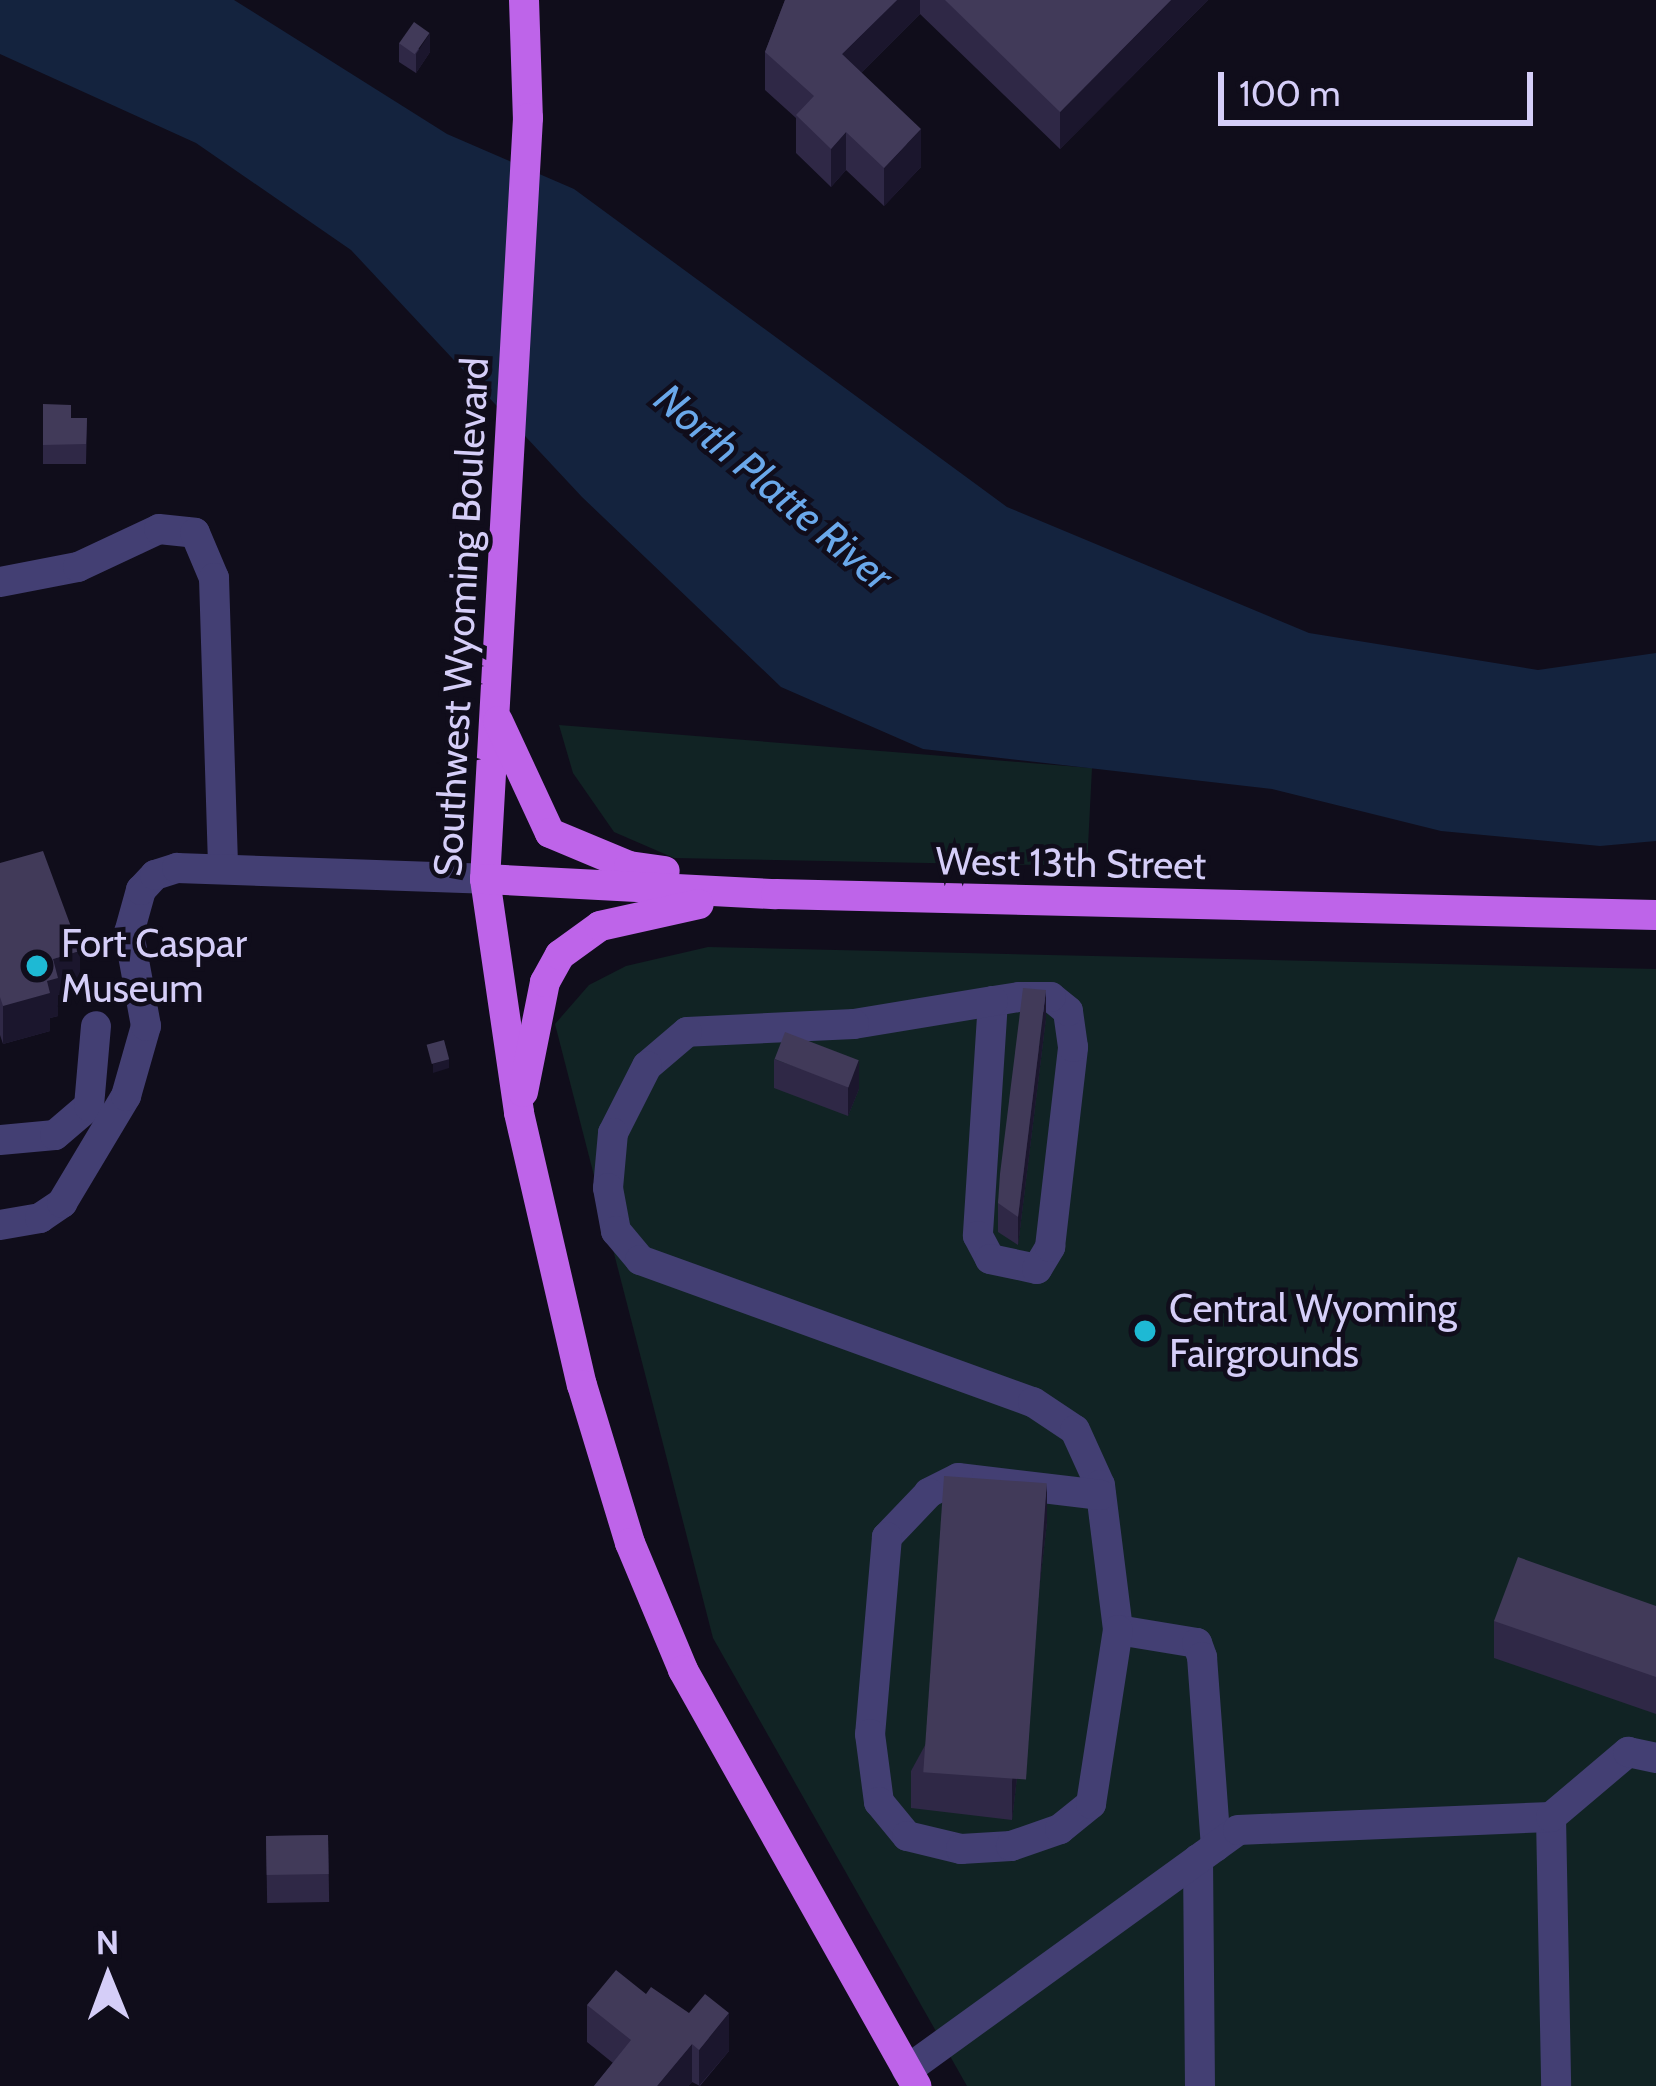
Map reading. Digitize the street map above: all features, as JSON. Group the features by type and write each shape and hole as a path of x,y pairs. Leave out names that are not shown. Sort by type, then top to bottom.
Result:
{"main road":[{"name":"Southwest Wyoming Boulevard","path":"524,0 528,118 491,699 485,878 519,1113 581,1384 630,1543 683,1670 912,2078"},
{"path":"491,699 511,760 550,833 629,866 776,894"},
{"name":"West 13th Street","path":"485,878 776,894 1656,915"},
{"path":"519,1113 545,982 560,955 600,926 645,910 776,894"}],"street":[{"path":"0,582 78,567 159,530 195,533 214,578 223,869"},
{"path":"0,1225 40,1218 62,1203 126,1096 146,1026 129,933 141,890 177,868 485,878"},
{"path":"993,1001 978,1236 991,1259 1037,1269 1053,1224 1073,1046 1068,1011 1051,997 993,1001 854,1024 687,1033 647,1066 613,1132 608,1188 616,1231 640,1260 1033,1402 1075,1430 1101,1496 1118,1630 1091,1804 1060,1829 1011,1846 962,1849 907,1836 879,1802 870,1734 887,1537 929,1493 958,1478 1101,1496"},
{"path":"0,1140 55,1135 88,1106 97,1075 95,1026"},
{"path":"1118,1630 1197,1643 1207,1852 1200,2086"},
{"path":"912,2078 1238,1830 1551,1816 1628,1752 1656,1759"},
{"path":"1551,1816 1556,2086"}],"shaded area":[{"path":"559,725 1092,768 1087,866 674,858 614,832 573,773"},
{"name":"Central Wyoming Fairgrounds","path":"708,947 1656,969 1656,2086 967,2086 713,1638 555,1024 589,985 626,966"}],"water":[{"name":"North Platte River","path":"0,0 234,0 447,134 574,189 1007,507 1309,633 1538,670 1656,653 1656,841 1600,846 1441,831 1272,789 923,749 781,687 582,497 351,250 196,143 0,54"}],"building":[{"path":"785,0 897,0 842,54 921,129 884,168 846,132 831,149 796,115 814,96 765,52"},
{"path":"945,0 1171,0 1060,112"},
{"path":"414,22 430,33 415,54 399,43"},
{"path":"43,404 71,405 71,418 87,418 86,444 43,445"},
{"name":"Fort Caspar Museum","path":"43,851 80,951 53,959 58,978 47,981 50,993 3,1006 0,863"},
{"path":"1023,988 1046,990 1018,1217 998,1203"},
{"path":"785,1032 859,1060 848,1087 775,1059"},
{"path":"444,1040 449,1059 432,1064 427,1045"},
{"path":"944,1476 1047,1483 1026,1779 923,1772"},
{"path":"1518,1557 1656,1606 1656,1677 1494,1621"},
{"path":"328,1835 329,1874 267,1875 266,1836"},
{"path":"616,1970 646,1994 651,1987 689,2013 705,1994 729,2013 699,2050 692,2044 657,2086 594,2086 631,2040 587,2005"}],"place":[{"name":"Fort Caspar Museum","path":"37,966"},
{"name":"Central Wyoming Fairgrounds","path":"1145,1331"}]}
